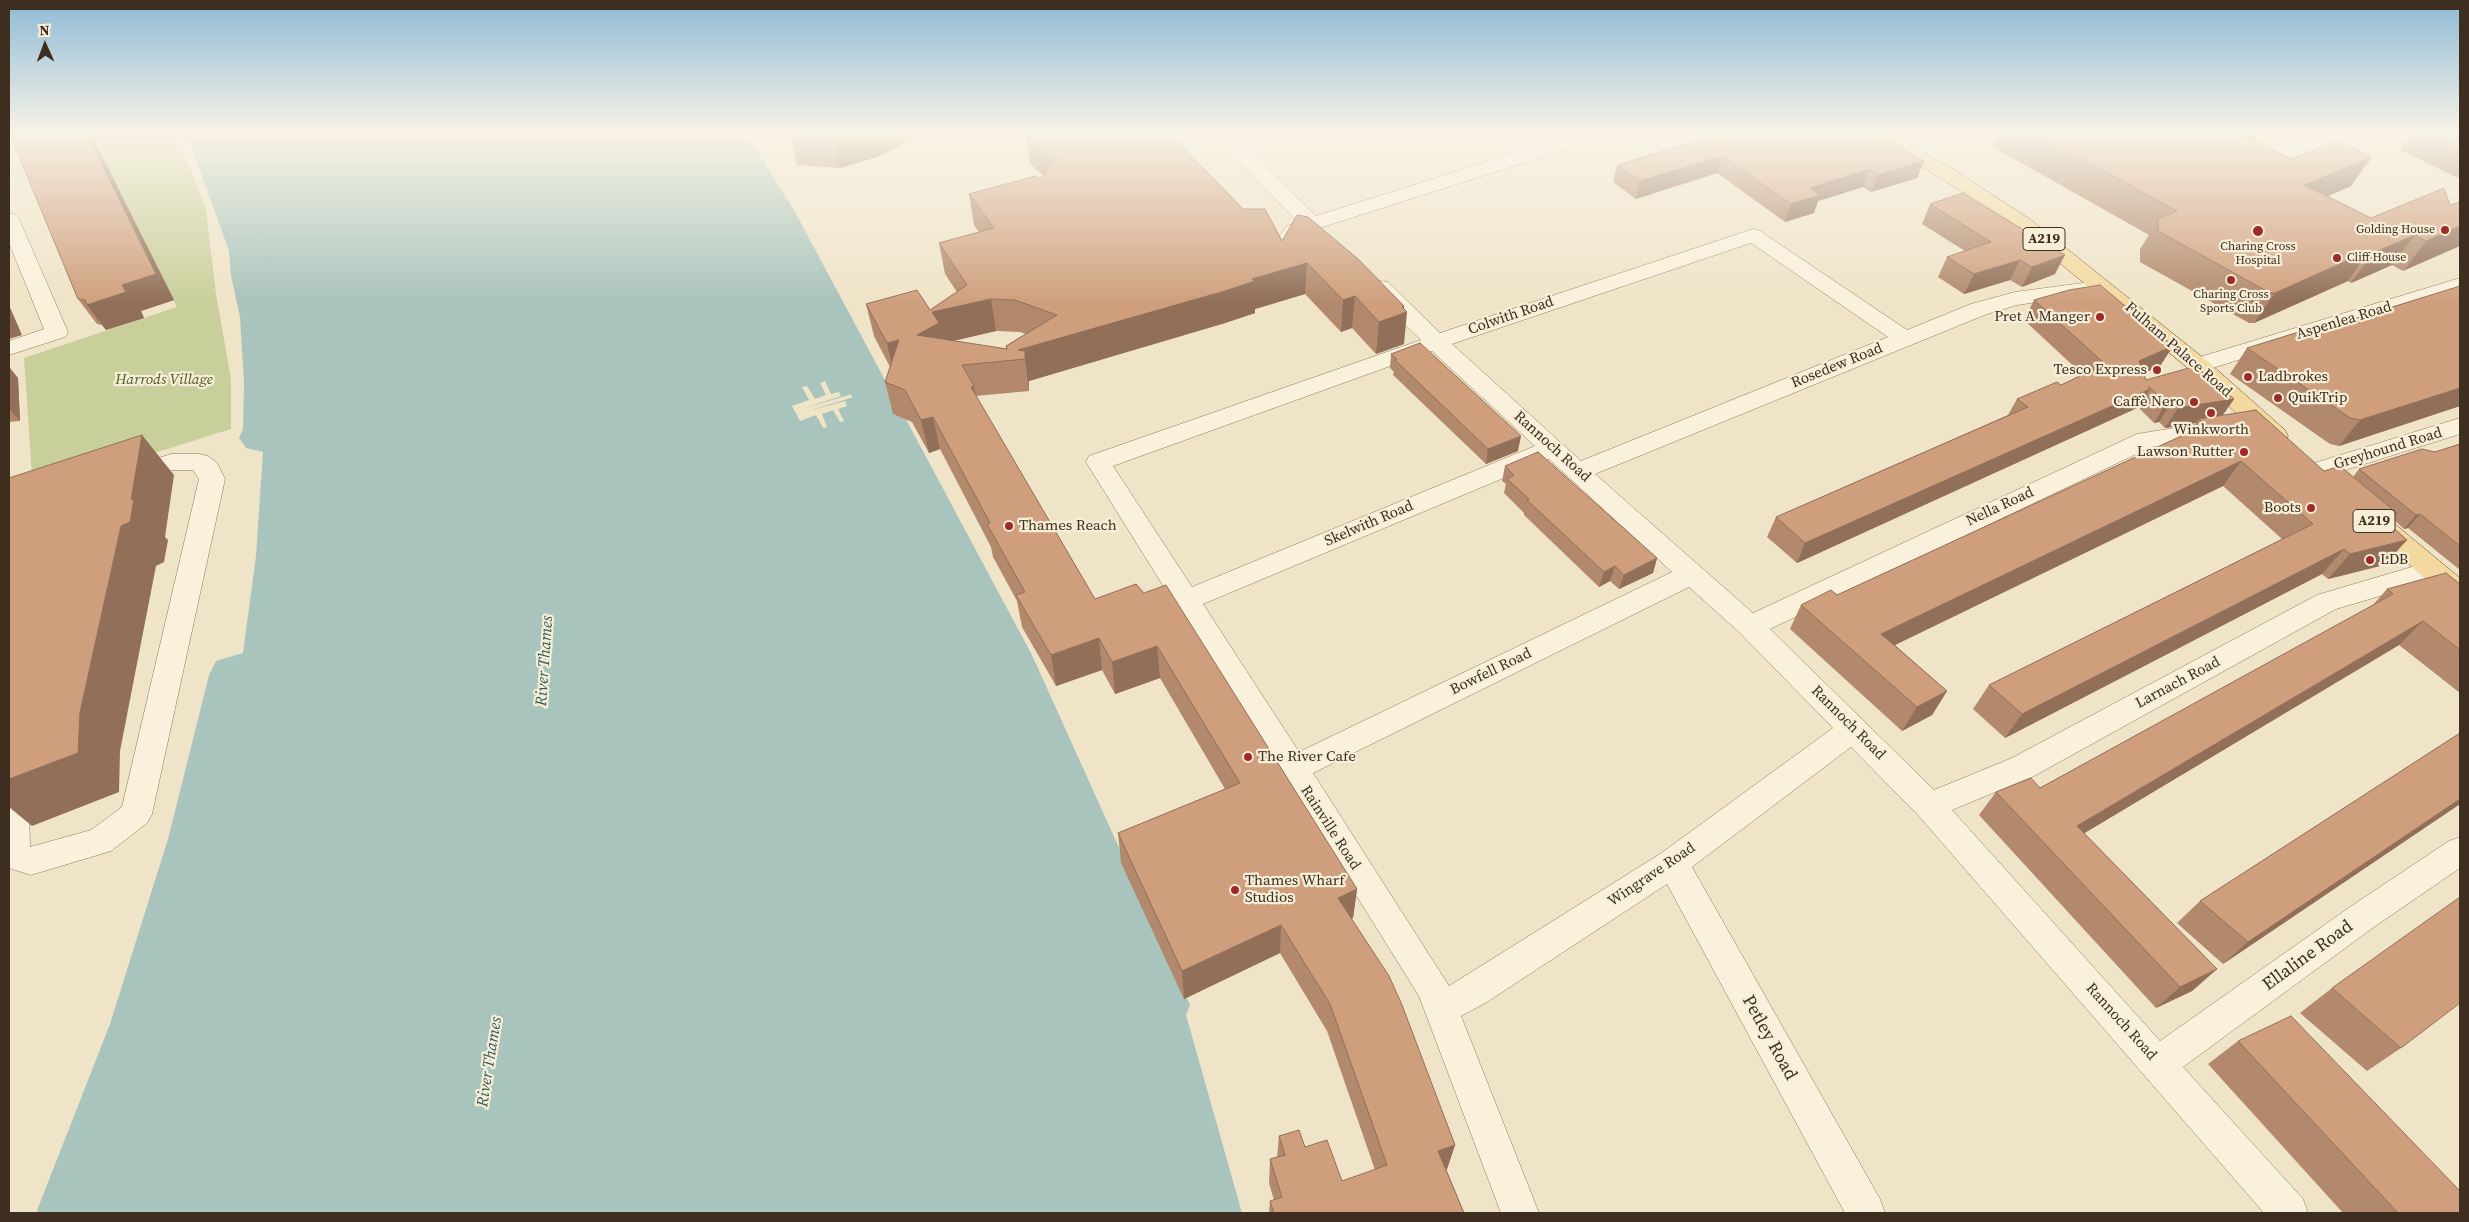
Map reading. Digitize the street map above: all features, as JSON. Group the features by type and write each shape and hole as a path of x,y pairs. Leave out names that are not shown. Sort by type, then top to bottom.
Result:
{"main road":[{"name":"Fulham Palace Road","path":"1970,189 2024,224 2103,286 2198,366 2338,490"},
{"name":"A219","path":"2360,508 2460,593"}],"street":[{"path":"1277,189 1312,224"},
{"path":"1279,249 1294,230 1421,189"},
{"path":"9,219 56,332 9,348"},
{"name":"Colwith Road","path":"1098,462 1436,342 1753,234 1904,338"},
{"name":"Rannoch Road","path":"1366,274 1436,342 1691,575 1750,626 1854,729 1929,806 2288,1213"},
{"name":"Aspenlea Road","path":"2198,366 2460,284"},
{"name":"Rosedew Road","path":"1578,471 1979,309 2015,299 2103,286"},
{"name":"Nella Road","path":"1750,626 2146,440 2261,422"},
{"name":"Greyhound Road","path":"2303,460 2460,426"},
{"name":"Skelwith Road","path":"1186,600 1553,448"},
{"path":"11,758 14,856 31,861 100,841 136,814 212,480 208,469 199,462 181,461 171,462 108,483"},
{"name":"Rainville Road","path":"1098,462 1433,988 1520,1213"},
{"name":"Larnach Road","path":"1929,806 2023,767 2327,602 2432,571"},
{"name":"Bowfell Road","path":"1292,769 1691,575"},
{"name":"Wingrave Road","path":"1442,1008 1475,991 1671,864 1854,729"},
{"name":"Ellaline Road","path":"2158,1064 2362,917 2460,851"},
{"name":"Petley Road","path":"1671,864 1683,880 1866,1213"}],"green space":[{"name":"Harrods Village","path":"118,189 198,189 206,209 216,294 231,379 231,429 33,491 24,358 177,307"}],"water":[{"name":"River Thames","path":"224,189 763,189 1007,655 1159,1005 1155,1015 1208,1213 70,1213 141,1024 196,839 234,675 267,666 279,556 286,433 261,438 264,429 265,383 260,317 250,276 248,251"}],"pier":[{"path":"825,381 831,394 839,392 841,396 802,409 869,389 871,392 804,412 845,401 847,406 838,409 844,421 840,422 833,410 822,414 827,427 823,428 816,415 800,421 792,406 809,400 802,387 807,386 815,399 826,395 820,383"}],"building":[{"path":"33,189 114,189 156,274 122,285 126,292 87,305 85,300 78,299"},
{"path":"988,189 1224,189 1243,209 1265,209 1282,241 1297,215 1308,217 1358,259 1404,306 1402,307 1407,312 1379,322 1355,296 1343,300 1307,263 1252,279 1255,281 1225,291 1018,350 1025,351 1025,359 962,365 974,386 971,387 1095,599 1136,584 1144,593 1166,585 1357,889 1338,898 1389,976 1402,1005 1455,1145 1438,1151 1464,1213 1274,1213 1270,1201 1282,1197 1270,1159 1285,1155 1279,1136 1299,1130 1305,1147 1327,1140 1342,1181 1387,1165 1330,1004 1281,925 1182,971 1118,833 1240,783 1157,646 1112,662 1099,638 1051,655 1016,595 1025,592 987,524 990,523 933,417 921,420 905,390 885,382 899,340 887,343 866,304 917,290 930,310 967,285 939,243 994,228 969,194","holes":["991,299 1015,300 1057,315 1006,346 1007,349 917,335 939,323 932,312"]},
{"path":"1769,189 1811,189 1820,195 1791,204"},
{"path":"2137,189 2312,189 2371,218 2444,189 2450,205 2460,202 2460,226 2426,241 2415,235 2373,253 2369,251 2275,293 2270,293 2158,231 2158,219 2177,211"},
{"path":"1963,193 2065,255 2032,267 2020,260 1974,274 1947,257 1991,242 1930,204"},
{"path":"2100,285 2173,346 2139,361 2146,380 2196,366 2234,399 2178,408 2172,402 2166,403 2148,386 2150,389 1805,543 1776,517 2028,407 2017,399 2057,382 2061,385 2105,364 2034,300 2069,290"},
{"path":"2460,286 2460,388 2360,420 2350,418 2247,348 2305,330 2309,333"},
{"path":"1420,343 1521,436 1488,449 1391,354"},
{"path":"2256,410 2324,471 2340,466 2397,513 2381,517 2407,540 2350,554 2344,549 2022,714 1989,685 2313,524 2241,461 1881,634 1947,691 1917,707 1801,605 1831,590 1837,595 2205,425 2199,419"},
{"path":"142,435 131,500 134,499 130,522 121,526 80,712 78,753 9,779 9,478"},
{"path":"2460,444 2460,546 2420,514 2416,515 2359,469 2422,449 2435,452"},
{"path":"1538,452 1657,558 1624,575 1615,566 1604,572 1507,479 1514,475 1505,466"},
{"path":"2446,573 2460,584 2460,650 2423,621 2077,826 2217,969 2180,987 1996,792 2031,778 2040,788 2393,594 2387,589"},
{"path":"2460,733 2460,799 2248,942 2200,901"},
{"path":"2460,897 2460,1003 2401,1048 2332,988"},
{"path":"2291,1016 2460,1191 2460,1213 2398,1213 2238,1041"}],"waterway":[{"path":"70,1213 141,1024 196,839 234,675 267,666 279,556 286,433 261,438 264,429 265,383 260,317 250,276 248,251 224,189"},
{"path":"763,189 1007,655 1159,1005 1155,1015 1208,1213"}],"place":[{"name":"Golding House","path":"2445,230"},
{"name":"Charing Cross Hospital","path":"2258,231"},
{"name":"Cliff House","path":"2337,258"},
{"name":"Charing Cross Sports Club","path":"2231,280"},
{"name":"Pret A Manger","path":"2100,317"},
{"name":"Tesco Express","path":"2157,370"},
{"name":"Ladbrokes","path":"2248,377"},
{"name":"QuikTrip","path":"2278,398"},
{"name":"Caffè Nero","path":"2194,402"},
{"name":"Winkworth","path":"2211,413"},
{"name":"Lawson Rutter","path":"2244,452"},
{"name":"Boots","path":"2311,508"},
{"name":"Thames Reach","path":"1009,526"},
{"name":"LDB","path":"2370,560"},
{"name":"The River Cafe","path":"1248,757"},
{"name":"Thames Wharf Studios","path":"1235,890"}]}
